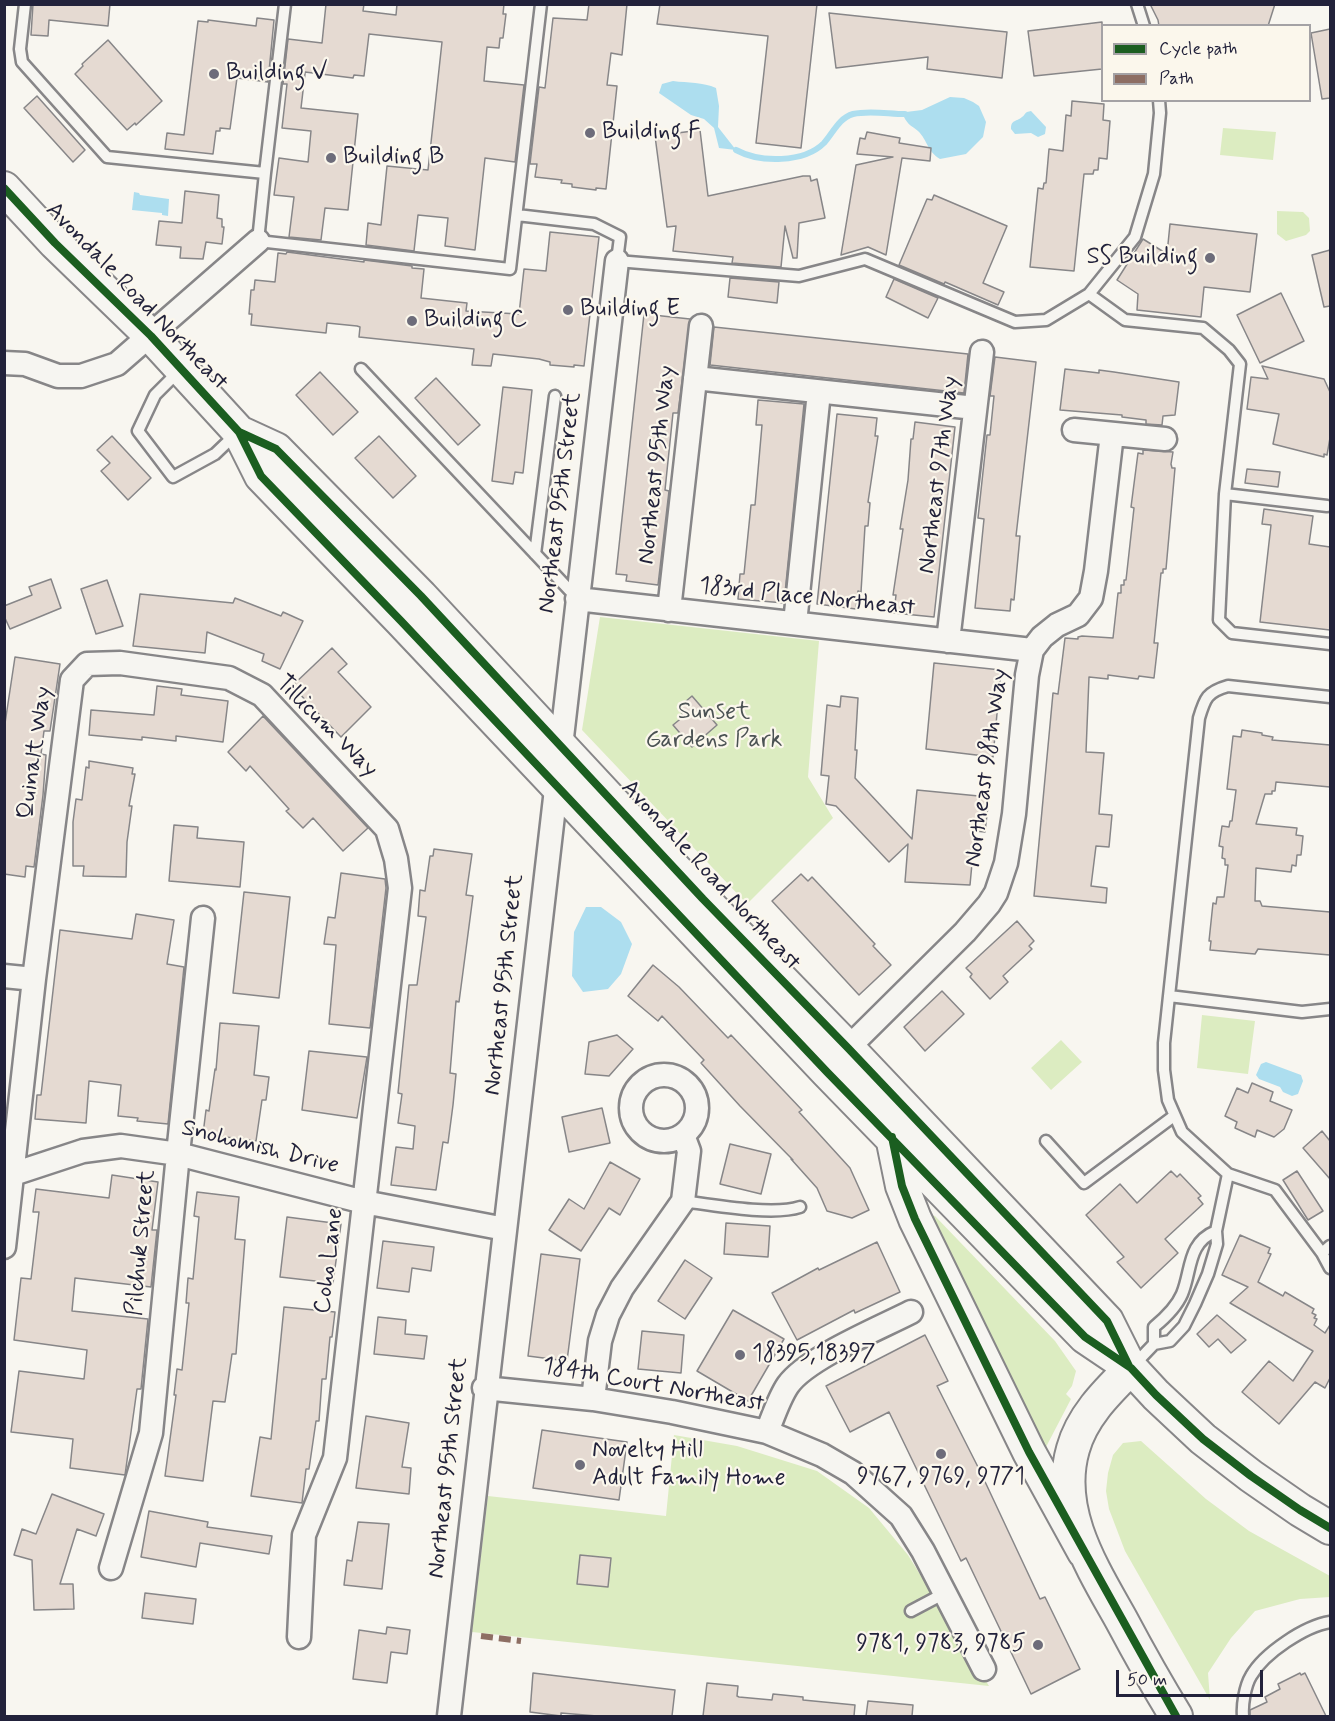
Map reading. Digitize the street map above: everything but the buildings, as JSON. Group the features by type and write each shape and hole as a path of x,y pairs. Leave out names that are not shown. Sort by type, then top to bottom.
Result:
{"main road":[{"name":"Avondale Road Northeast","path":"6,194 151,336 239,432 261,476 780,1022 1085,1337 1131,1368 1203,1439 1251,1476 1330,1528"},
{"name":"Avondale Road Northeast","path":"239,432 276,449 422,596 718,916 848,1048 1107,1321 1131,1368"},
{"path":"780,1022 802,1026 835,1052 842,1052 848,1048"},
{"path":"891,1137 902,1186 915,1219 1029,1452 1176,1716"},
{"path":"1084,1552 1069,1493 1068,1477 1073,1450 1083,1424 1099,1401 1131,1368"}],"street":[{"path":"4,363 25,364 58,376 81,376 117,364 258,241"},
{"name":"Northeast 95th Street","path":"449,1716 484,1388 617,261"},
{"name":"Northeast 95th Way","path":"669,610 701,326"},
{"name":"Northeast 97th Way","path":"948,641 982,352"},
{"path":"695,378 975,408"},
{"path":"795,623 819,392"},
{"path":"1074,430 1165,439"},
{"path":"1032,650 1042,637 1078,615 1091,598 1098,560 1112,434"},
{"name":"183rd Place Northeast","path":"577,599 1032,650"},
{"name":"Northeast 98th Way","path":"848,1048 965,932 996,893 1006,863 1014,814 1027,675 1032,650"},
{"name":"Tillicum Way","path":"87,664 120,663 228,678 262,695 387,829 396,859 400,888"},
{"name":"Quinalt Way","path":"4,1246 9,1176 72,680 87,664"},
{"name":"Coho Lane","path":"299,1637 304,1534 334,1458 400,888"},
{"name":"Pilchuk Street","path":"111,1568 151,1434 203,918"},
{"path":"4,976 34,979"},
{"path":"593,1399 600,1341 608,1315 622,1288 683,1201 688,1151 683,1135"},
{"name":"Snohomish Drive","path":"9,1176 83,1151 121,1146 178,1154 364,1202 504,1229"},
{"path":"766,1432 788,1386 801,1372 816,1361 911,1312"},
{"name":"184th Court Northeast","path":"484,1388 593,1399 672,1412 766,1432 822,1455 852,1473 901,1516 945,1593 984,1670"}],"lane":[{"path":"26,4 20,49 22,62 107,157 265,173"},
{"path":"285,4 258,241 510,269 541,4"},
{"path":"1137,4 1143,24"},
{"path":"517,215 594,224 620,237 617,261 798,276 865,260 1015,322 1046,320 1089,294 1135,237 1154,174 1159,102"},
{"path":"1089,294 1125,320 1203,328 1229,350 1240,364 1225,494 1219,620 1232,633 1330,644"},
{"path":"360,369 577,599"},
{"path":"181,370 155,395 138,431 173,477 215,454 239,432"},
{"path":"535,554 555,396"},
{"path":"1225,494 1327,506"},
{"path":"1330,698 1228,686 1215,690 1205,699 1199,718 1164,1044 1164,1070 1168,1100 1182,1132 1228,1174 1275,1190 1326,1249 1330,1268"},
{"path":"1169,996 1302,1012 1330,1009"},
{"path":"1046,1141 1084,1183 1174,1116"},
{"path":"1131,1368 1154,1344 1170,1341 1184,1326 1195,1304 1217,1244 1216,1231 1228,1174"},
{"path":"683,1201 789,1211 800,1207"},
{"path":"1154,1344 1154,1327 1165,1317 1182,1294 1195,1249 1203,1238 1216,1231"},
{"path":"1182,1294 1195,1304"},
{"path":"911,1611 945,1593"},
{"path":"1243,1716 1242,1707 1251,1676 1270,1653 1318,1624 1330,1623"}],"green space":[{"path":"1223,128 1276,132 1273,160 1220,155"},
{"path":"1277,211 1303,212 1309,218 1310,231 1306,235 1286,241 1277,234"},
{"name":"Sunset Gardens Park","path":"600,617 819,641 808,777 833,818 747,904 582,730"},
{"path":"1202,1015 1255,1021 1248,1074 1197,1068"},
{"path":"1061,1040 1082,1062 1051,1090 1031,1068"},
{"path":"930,1215 935,1216 1055,1341 1076,1371 1072,1386 1066,1394 1071,1399 1046,1447 1039,1449"},
{"path":"674,1435 737,1446 817,1471 869,1508 908,1555 989,1686 472,1632 488,1496 666,1516"},
{"path":"1141,1441 1206,1499 1249,1531 1330,1576 1330,1597 1300,1599 1255,1611 1231,1638 1208,1673 1210,1700 1125,1551 1109,1509 1106,1491 1113,1455 1123,1443"}],"water":[{"path":"673,81 716,88 719,106 718,127 736,150 719,148 714,128 704,119 691,115 659,93 662,84"},
{"path":"950,97 964,98 979,106 986,122 983,137 966,154 940,159 932,153 918,131 904,117 906,112 922,110"},
{"path":"1031,111 1046,127 1045,134 1038,137 1031,133 1015,134 1011,129 1012,124 1023,117 1026,112"},
{"path":"134,192 169,199 168,216 162,213 132,210"},
{"path":"586,907 601,907 621,922 632,944 621,974 608,989 583,992 572,976 574,932"},
{"path":"1266,1062 1301,1075 1303,1081 1298,1094 1292,1096 1283,1092 1280,1087 1259,1079 1256,1075 1261,1064"}],"waterway":[{"path":"736,150 769,159 794,157 815,150 824,143 840,122 853,114 872,112 905,114"}],"marked path":[{"path":"481,1636 521,1641"}],"cycle path":[{"path":"4,188 55,243 151,336 239,432 261,476 827,1072 1085,1337 1131,1368 1203,1439 1251,1476 1330,1528"},
{"path":"239,432 276,449 421,596 703,899 1107,1321 1129,1366"},
{"path":"892,1137 902,1186 915,1219 1029,1452 1176,1716"}],"place":[{"name":"Building V","path":"214,74"},
{"name":"Building F","path":"590,133"},
{"name":"Building B","path":"331,158"},
{"name":"SS Building","path":"1210,258"},
{"name":"Building E","path":"568,310"},
{"name":"Building C","path":"412,321"},
{"name":"18395,18397","path":"740,1355"},
{"name":"9767, 9769, 9771","path":"941,1454"},
{"name":"Novelty Hill Adult Family Home","path":"580,1465"},
{"name":"9781, 9783, 9785","path":"1038,1645"}]}
